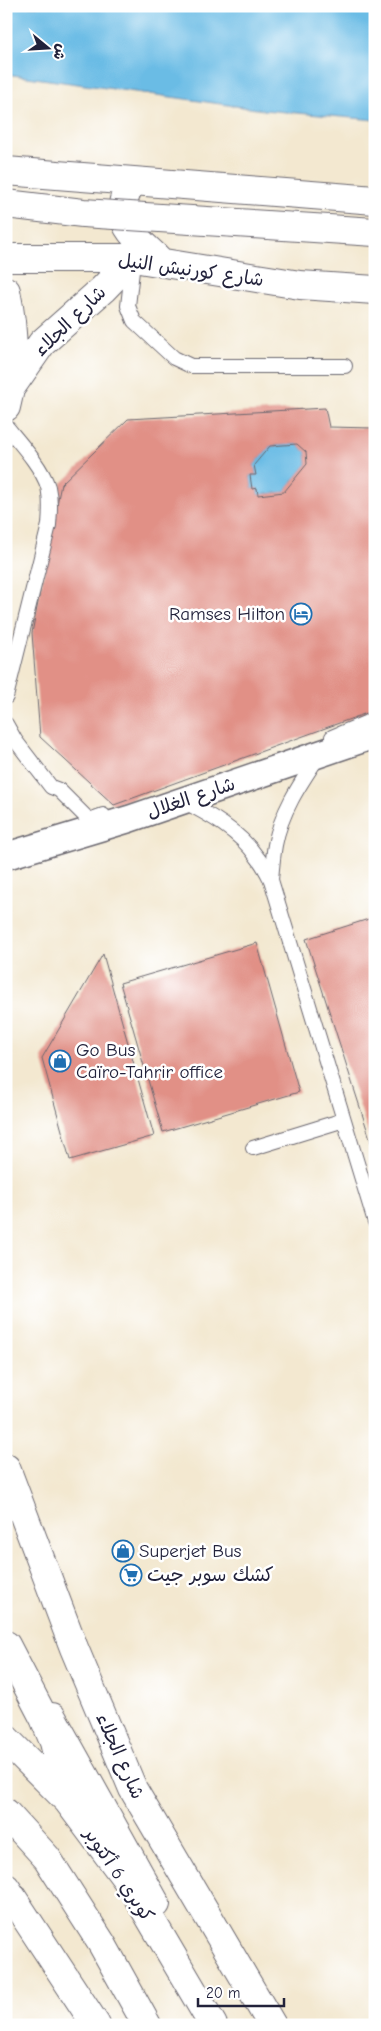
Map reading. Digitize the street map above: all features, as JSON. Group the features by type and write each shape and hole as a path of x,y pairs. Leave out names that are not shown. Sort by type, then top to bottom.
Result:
{"main road":[{"path":"6,170 157,184 375,200"},
{"path":"157,184 136,187 125,194 122,212 124,221 131,232 161,262"},
{"path":"6,204 92,213 375,232"},
{"name":"شارع كورنيش النيل","path":"6,258 133,258 300,285 375,290"},
{"name":"شارع الجلاء","path":"9,397 42,342 103,289 133,258"},
{"name":"شارع الجلاء","path":"6,291 13,325 9,397"},
{"name":"شارع الجلاء","path":"6,1468 12,1493 133,1789 272,2025"},
{"name":"شارع الجلاء","path":"6,1629 100,1805 225,2025"},
{"path":"6,1645 44,1718 54,1742 68,1801"},
{"name":"كوبري 6 أكتوبر","path":"6,1739 68,1801 130,1884 213,2025"},
{"path":"6,1813 48,1858 102,1944 148,2025"},
{"path":"6,1888 96,2025"}],"street":[{"name":"شارع الغلال","path":"6,856 89,826 183,801 375,735"}],"lane":[{"path":"133,258 128,306 134,321 174,358 191,366 345,366"},
{"path":"6,426 38,468 48,485 51,505 49,525 6,697"},
{"path":"6,724 11,743 51,787 59,790 89,826 299,751 375,719"},
{"path":"271,880 275,844 284,813 299,784 319,755"},
{"path":"183,801 211,815 236,834 257,856 271,880 375,1222"},
{"path":"253,1148 344,1120"}],"water":[{"path":"6,6 375,6 375,120 264,110 6,74"},
{"path":"297,444 306,452 307,464 284,492 258,495 257,488 252,489 250,475 256,475 254,465 270,446"}],"building":[{"name":"Ramses Hilton","path":"325,408 329,427 372,428 375,476 375,710 114,805 40,737 32,633 61,484 128,419","holes":["297,444 306,452 307,464 284,492 258,495 257,488 252,489 250,475 256,475 254,465 270,446"]},
{"path":"375,917 375,1151 374,1151 306,939"},
{"path":"257,943 299,1092 163,1132 120,983"},
{"path":"103,954 154,1136 70,1160 42,1058"}],"place":[{"name":"Ramses Hilton","path":"301,614"},
{"name":"Go Bus Caïro-Tahrir office","path":"60,1061"},
{"name":"Superjet Bus","path":"123,1551"},
{"name":"كشك سوبر جيت","path":"131,1575"}]}
